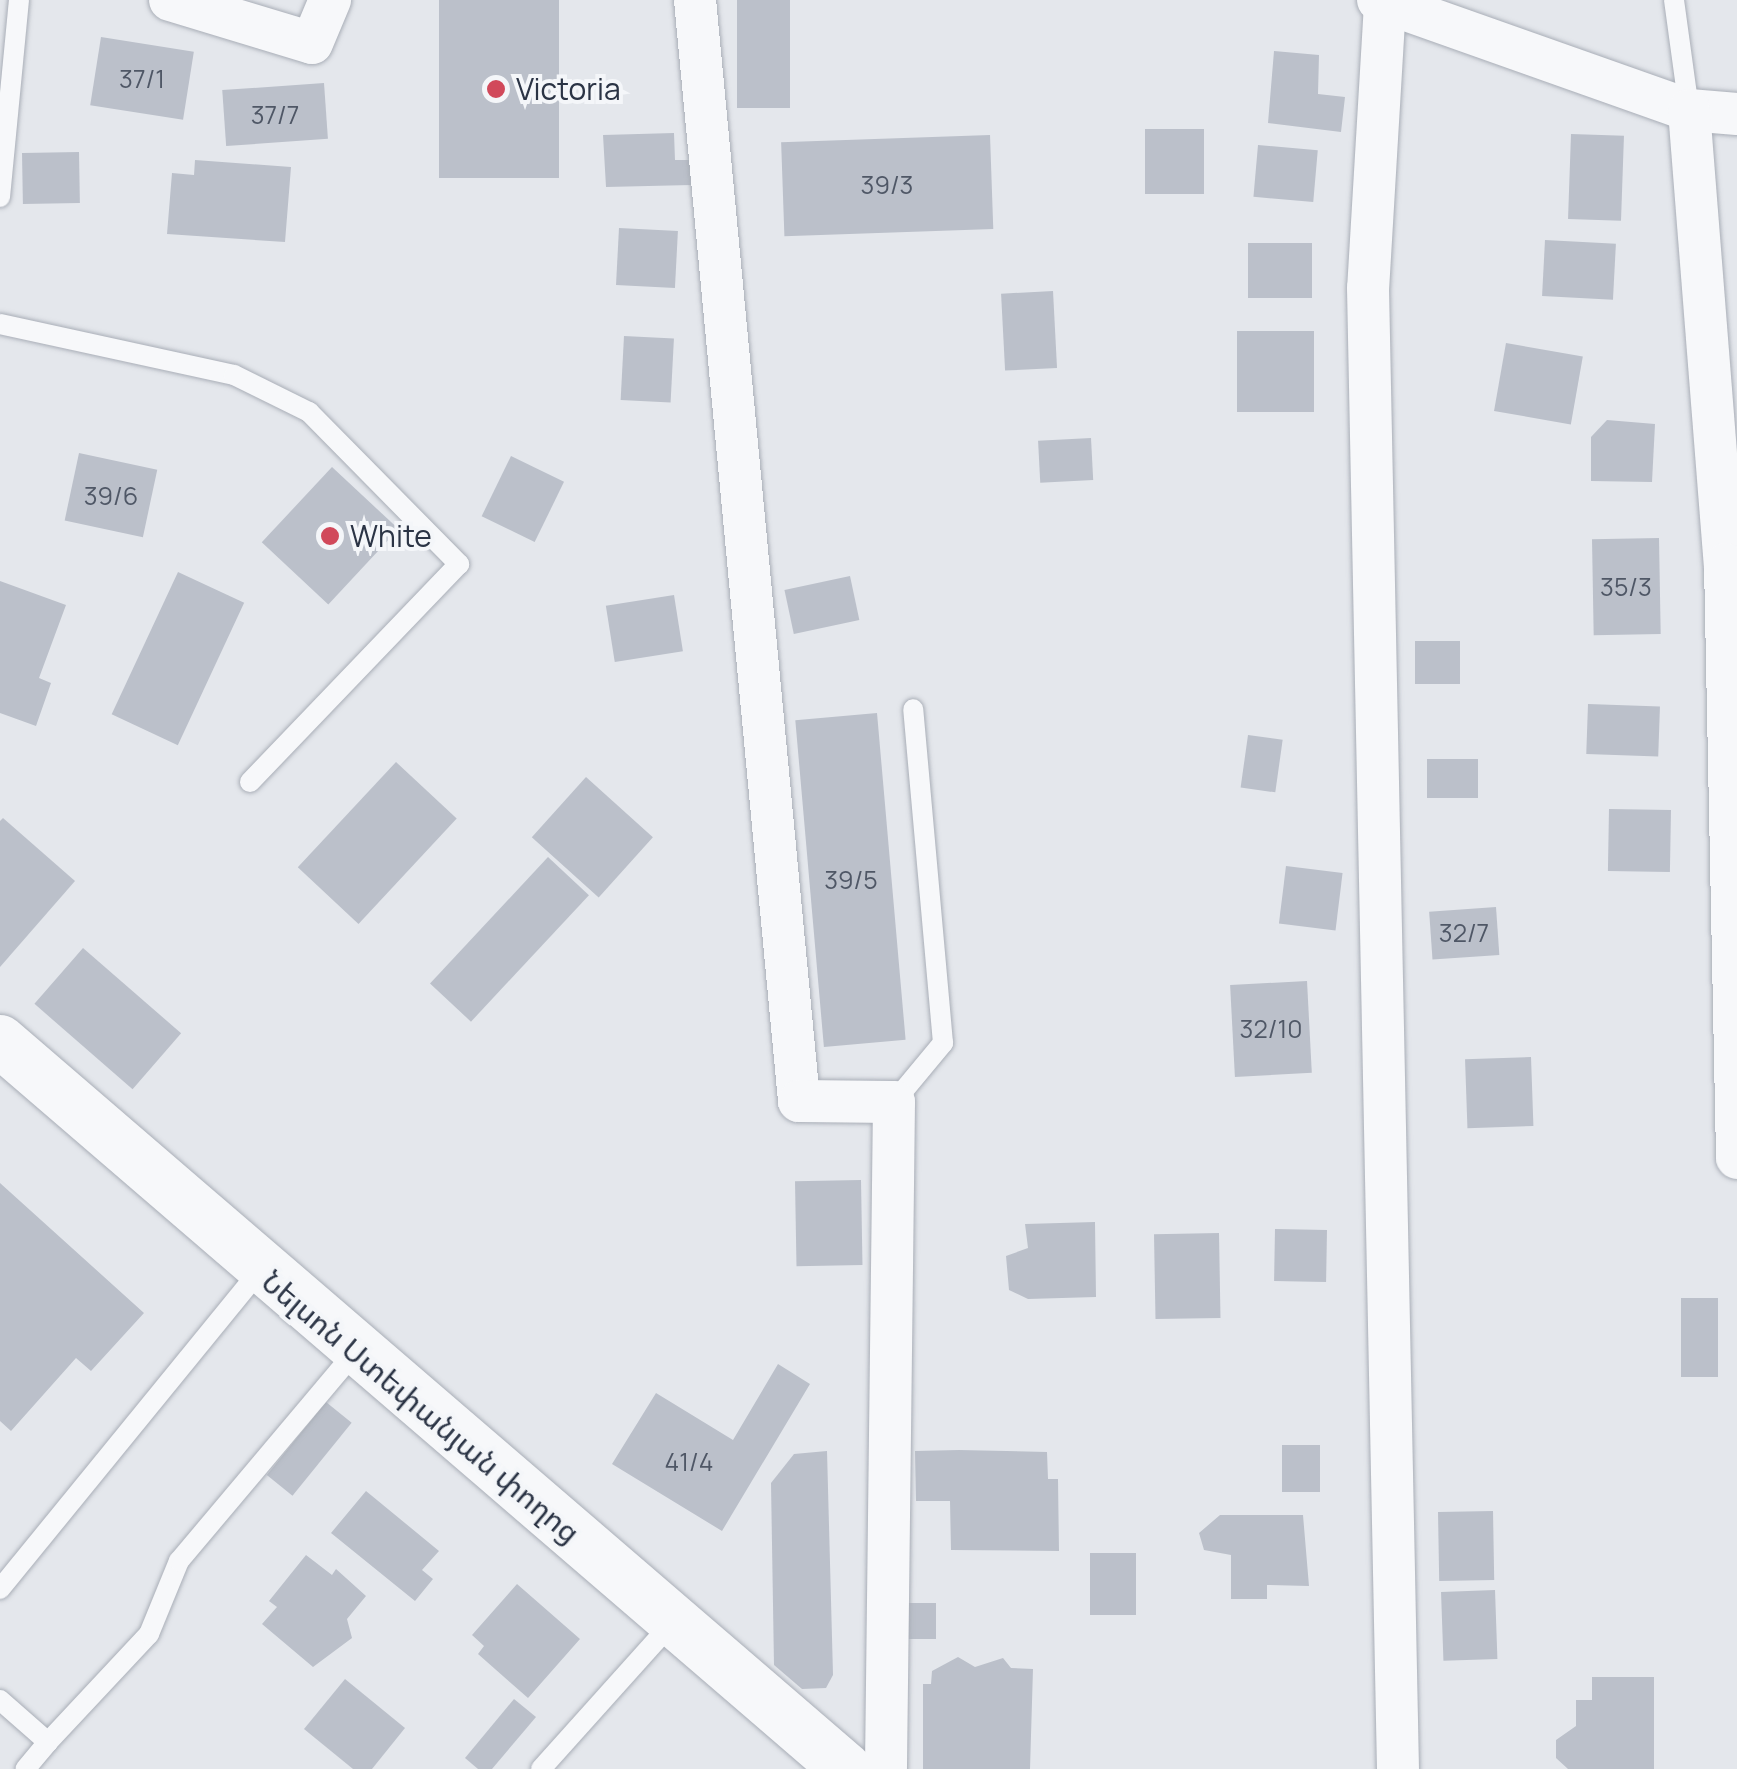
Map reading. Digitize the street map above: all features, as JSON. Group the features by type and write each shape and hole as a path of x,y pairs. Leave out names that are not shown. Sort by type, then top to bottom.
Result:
{"street":[{"path":"170,0 312,44 330,0"},
{"path":"694,0 799,1101 894,1102 886,1769"},
{"path":"1398,1769 1368,288 1381,2 1690,110 1737,114"},
{"path":"1690,110 1725,564 1737,1158"},
{"name":"Նելսոն Ստեփանյան փողոց","path":"0,1040 260,1270 846,1769"}],"lane":[{"path":"0,197 19,0"},
{"path":"1674,0 1690,110"},
{"path":"0,324 234,375 309,412 459,564 250,782"},
{"path":"894,1102 943,1043 913,709"},
{"path":"0,1589 260,1270"},
{"path":"25,1769 149,1634 179,1561 356,1351"},
{"path":"541,1769 674,1622"},
{"path":"0,1700 48,1742"}],"building":[{"name":"Victoria","path":"439,0 559,0 559,178 439,178"},
{"path":"737,0 790,0 790,108 737,108"},
{"path":"101,37 194,52 183,120 90,105"},
{"path":"1274,51 1319,55 1318,94 1345,97 1341,132 1268,123"},
{"path":"324,83 328,139 226,146 222,90"},
{"path":"1145,129 1204,129 1204,194 1145,194"},
{"path":"674,133 675,160 690,160 691,185 606,187 603,135"},
{"path":"1571,134 1624,136 1621,221 1568,219"},
{"path":"990,135 993,229 784,236 781,142"},
{"path":"1258,145 1318,150 1313,202 1253,197"},
{"path":"79,152 80,203 23,204 22,153"},
{"path":"195,160 291,167 285,242 167,234 172,173 194,175"},
{"path":"619,228 678,231 675,288 616,285"},
{"path":"1545,240 1616,244 1613,300 1542,296"},
{"path":"1248,243 1312,243 1312,298 1248,298"},
{"path":"1053,291 1057,368 1005,371 1001,294"},
{"path":"1237,331 1314,331 1314,412 1237,412"},
{"path":"624,336 674,339 671,403 621,400"},
{"path":"1506,343 1583,357 1571,424 1494,411"},
{"path":"1607,420 1655,424 1652,482 1591,481 1591,437"},
{"path":"1091,438 1093,480 1040,483 1038,441"},
{"path":"79,453 157,470 143,537 65,520"},
{"path":"511,456 564,482 535,542 482,516"},
{"name":"White","path":"332,467 399,529 328,604 262,542"},
{"path":"1659,538 1661,634 1594,635 1592,539"},
{"path":"178,572 244,603 178,745 112,714"},
{"path":"850,576 859,620 794,634 784,590"},
{"path":"0,581 66,605 39,678 51,683 36,726 0,713"},
{"path":"674,595 683,651 615,662 606,606"},
{"path":"1415,641 1460,641 1460,684 1415,684"},
{"path":"1588,704 1660,707 1658,756 1586,754"},
{"path":"877,713 906,1040 824,1047 795,720"},
{"path":"1248,735 1283,740 1275,792 1241,787"},
{"path":"1427,759 1478,759 1478,798 1427,798"},
{"path":"396,762 457,819 358,924 298,867"},
{"path":"586,777 653,837 599,897 532,837"},
{"path":"1609,809 1671,810 1670,872 1608,871"},
{"path":"3,818 75,881 0,967 0,821"},
{"path":"548,857 589,895 471,1022 430,984"},
{"path":"1286,866 1343,873 1336,931 1279,924"},
{"path":"1496,907 1499,955 1433,960 1429,912"},
{"path":"83,948 181,1033 133,1089 34,1004"},
{"path":"1307,981 1312,1073 1235,1077 1230,985"},
{"path":"1531,1057 1533,1126 1467,1128 1465,1059"},
{"path":"861,1180 862,1265 796,1266 795,1181"},
{"path":"0,1183 144,1313 91,1371 76,1358 11,1431 0,1421"},
{"path":"1095,1222 1096,1297 1028,1299 1009,1290 1006,1256 1028,1248 1025,1224"},
{"path":"1275,1229 1327,1230 1326,1282 1274,1281"},
{"path":"1219,1233 1220,1318 1155,1319 1154,1234"},
{"path":"1681,1298 1718,1298 1718,1377 1681,1377"},
{"path":"778,1364 810,1384 722,1531 612,1464 656,1393 733,1440"},
{"path":"326,1402 352,1423 292,1496 267,1475"},
{"path":"1282,1445 1320,1445 1320,1492 1282,1492"},
{"path":"827,1451 833,1675 826,1688 802,1689 774,1665 771,1483 794,1454"},
{"path":"915,1451 1047,1452 1048,1479 1058,1479 1059,1551 951,1550 950,1501 916,1501"},
{"path":"366,1491 439,1551 422,1570 433,1579 415,1601 331,1533"},
{"path":"1493,1511 1494,1580 1439,1581 1438,1512"},
{"path":"1220,1515 1303,1515 1309,1586 1267,1585 1267,1599 1231,1599 1231,1555 1204,1550 1199,1533"},
{"path":"1090,1553 1136,1553 1136,1615 1090,1615"},
{"path":"306,1555 332,1575 336,1569 366,1596 347,1619 352,1638 313,1667 262,1624 277,1607 269,1601"},
{"path":"517,1584 580,1639 528,1698 478,1654 484,1646 472,1635"},
{"path":"1495,1590 1497,1659 1443,1661 1441,1592"},
{"path":"901,1603 936,1603 936,1639 901,1639"},
{"path":"958,1657 975,1667 1003,1658 1011,1668 1033,1669 1030,1769 923,1769 923,1684 931,1684 932,1671"},
{"path":"1592,1677 1654,1677 1654,1769 1568,1769 1556,1758 1556,1740 1576,1726 1576,1700 1592,1700"},
{"path":"345,1679 405,1728 372,1769 353,1769 304,1729"},
{"path":"514,1699 536,1717 492,1769 478,1769 465,1758"}],"place":[{"name":"Victoria","path":"496,89"},
{"name":"White","path":"330,536"}]}
